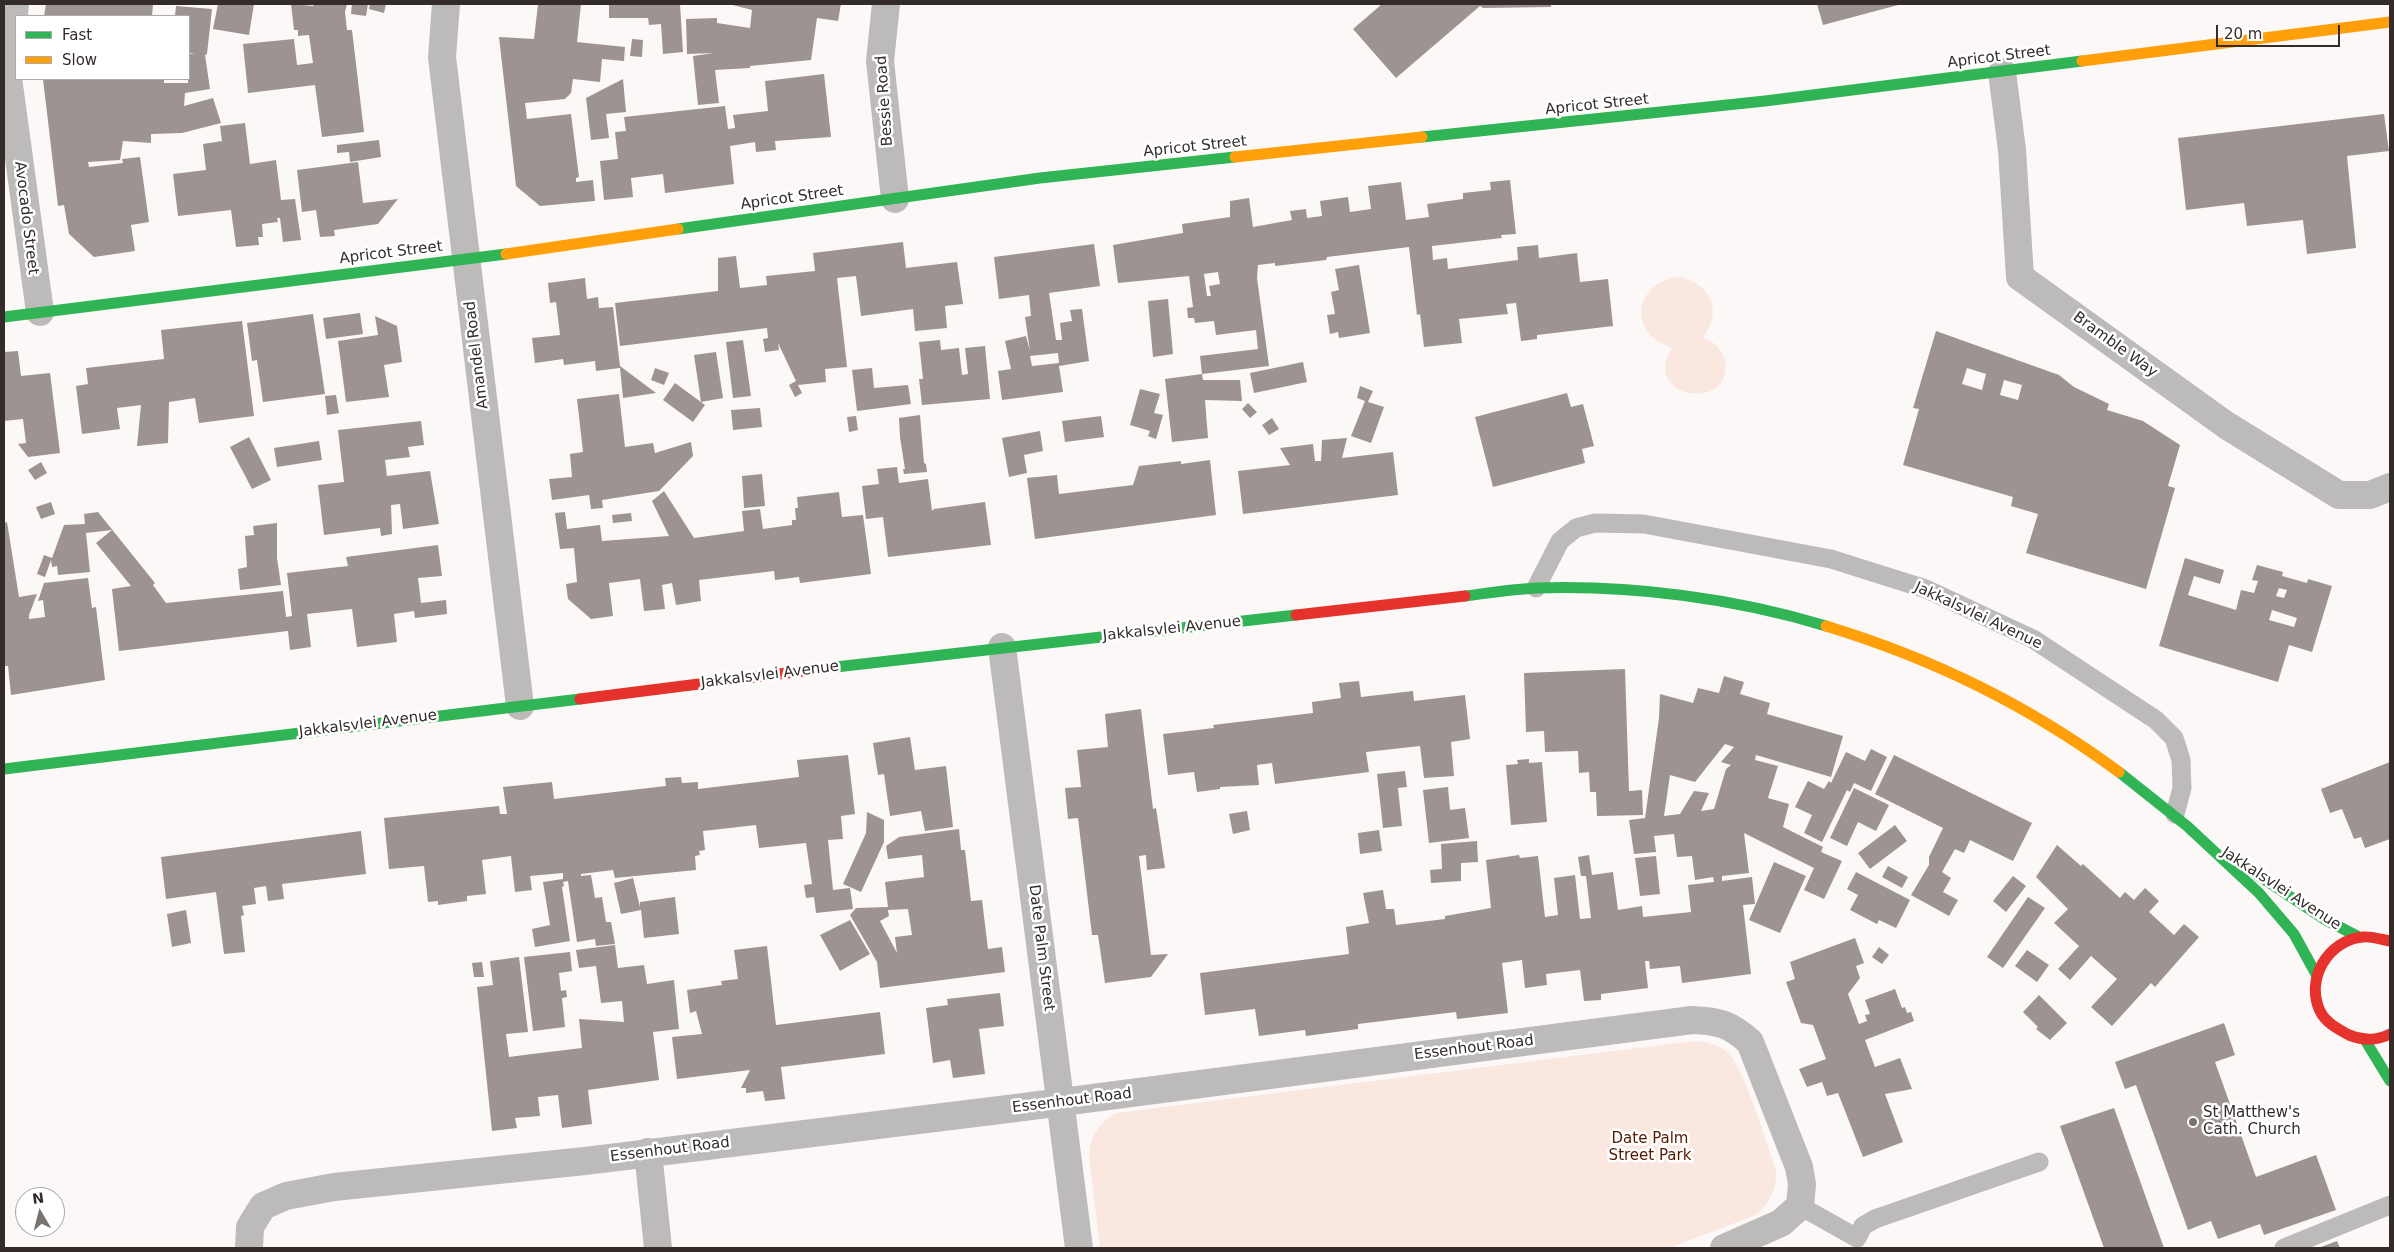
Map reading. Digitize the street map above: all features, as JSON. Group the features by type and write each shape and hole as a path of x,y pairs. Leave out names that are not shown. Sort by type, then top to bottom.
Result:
{"street":[{"name":"Amandel Road","path":"446,4 442,57 520,706"},
{"name":"Bessie Road","path":"886,4 880,61 895,199"},
{"name":"Avocado Street","path":"10,17 8,78 40,312"},
{"name":"Apricot Street","path":"4,316 466,258 1040,178 1602,120 2002,72 2390,22"},
{"name":"Bramble Way","path":"2002,72 2012,150 2020,277 2226,425 2339,495 2370,495 2390,487"},
{"name":"Jakkalsvlei Avenue","path":"4,769 1002,647 1536,588 1624,590 1703,598 1786,614 1886,644 1939,665 2029,712 2101,758 2175,814 2205,840 2283,920 2294,935 2316,974"},
{"name":"Date Palm Street","path":"1002,647 1080,1248"},
{"name":"Jakkalsvlei Avenue","path":"2205,840 2307,908 2357,936"},
{"path":"2390,941 2375,936 2357,936 2330,949 2316,974 2315,998 2324,1020 2342,1034 2365,1040 2390,1034"},
{"name":"Essenhout Road","path":"249,1248 250,1227 263,1206 286,1196 334,1188 585,1161 1060,1103 1692,1020 1715,1021 1735,1028 1750,1042 1799,1167 1802,1184 1800,1206"},
{"path":"2365,1040 2390,1081"},
{"path":"648,1152 658,1248"},
{"path":"1724,1248 1782,1223 1800,1206"}],"lane":[{"name":"Jakkalsvlei Avenue","path":"1536,588 1560,541 1576,528 1594,523 1644,524 1831,559 1926,588 2033,639 2156,720 2174,738 2181,760 2182,788 2175,814"},
{"path":"1800,1206 1855,1243 1863,1226 1875,1219 2039,1162"},
{"path":"2284,1248 2390,1205"}],"green space":[{"path":"1681,277 1700,286 1711,300 1712,318 1703,337 1717,346 1725,362 1724,378 1716,388 1703,393 1690,393 1677,388 1668,379 1665,365 1672,348 1657,341 1648,332 1642,320 1645,298 1653,288 1665,281"},
{"name":"Date Palm Street Park","path":"1694,1041 1715,1045 1727,1052 1734,1060 1748,1089 1761,1125 1776,1170 1776,1177 1772,1195 1756,1215 1669,1248 1100,1248 1089,1156 1097,1130 1116,1113"}],"building":[{"path":"46,4 153,4 152,15 44,15"},
{"path":"218,4 254,4 249,35 213,29"},
{"path":"291,4 313,6 314,4 347,4 345,12 347,30 352,30 364,132 322,137 315,85 248,93 243,44 294,39 297,65 313,63 309,35 298,36 298,30 294,30"},
{"path":"352,4 368,4 366,16 351,14"},
{"path":"370,4 386,4 384,13 369,9"},
{"path":"538,4 581,4 577,42 625,47 624,61 602,59 600,82 573,79 571,93 565,99 525,103 527,119 571,114 579,177 576,178 576,182 593,180 595,201 540,206 516,186 499,37 534,39"},
{"path":"609,4 680,4 683,52 663,54 661,24 649,25 648,18 609,18"},
{"path":"729,4 841,4 838,21 817,18 811,60 750,66 750,68 715,70 719,103 698,105 693,56 713,53 687,54 686,19 717,18 717,23 750,28 752,10"},
{"path":"1382,4 1551,4 1551,7 1483,8 1480,6 1396,78 1353,29"},
{"path":"1817,4 1902,4 1823,25"},
{"path":"176,6 212,9 207,54 205,55 210,89 185,93 184,106 213,98 221,123 182,133 151,134 151,143 123,141 120,160 88,162 89,167 123,163 122,159 140,157 149,222 131,225 135,251 94,257 69,234 64,205 58,206 43,80 164,80 164,83 188,83 188,80 190,80 190,54 195,53 190,53 190,15 175,15"},
{"path":"632,39 643,40 642,57 630,56"},
{"path":"824,74 831,137 775,141 776,150 756,152 755,142 730,146 734,184 665,193 663,174 631,178 633,197 604,200 600,161 618,159 615,132 626,131 624,117 725,106 728,129 735,128 733,115 768,111 765,81"},
{"path":"623,79 626,112 606,114 609,138 591,140 586,98"},
{"path":"2384,114 2389,151 2347,156 2356,248 2307,254 2303,220 2247,226 2244,203 2186,210 2178,138"},
{"path":"245,123 250,164 276,160 281,200 295,199 301,240 283,242 280,218 277,218 278,222 262,224 263,237 258,237 259,245 236,247 231,210 178,216 173,174 206,170 203,144 222,141 220,126"},
{"path":"379,140 381,157 350,162 349,152 337,153 337,145"},
{"path":"358,162 363,203 398,199 378,224 334,230 335,236 320,237 316,210 302,212 297,170"},
{"path":"1510,180 1516,234 1501,235 1502,238 1432,246 1433,260 1447,258 1448,269 1518,260 1517,247 1538,245 1539,258 1577,253 1580,282 1608,279 1613,326 1537,335 1537,339 1521,341 1516,303 1506,304 1508,314 1459,319 1462,343 1424,347 1420,314 1417,315 1409,247 1327,257 1326,260 1275,266 1275,263 1258,265 1257,278 1269,366 1202,374 1200,356 1258,349 1256,330 1216,335 1214,321 1195,323 1194,318 1188,318 1187,308 1193,307 1189,276 1118,283 1113,245 1183,233 1182,224 1230,217 1230,201 1249,198 1253,227 1292,220 1290,211 1306,209 1307,218 1322,216 1320,201 1348,197 1350,212 1371,209 1368,186 1401,182 1406,220 1429,217 1427,204 1463,199 1463,193 1491,190 1490,182","holes":["1218,272 1220,284 1209,286 1211,296 1207,296 1204,274"]},
{"path":"903,242 906,268 957,262 963,304 945,306 947,328 915,331 913,309 861,316 856,276 837,278 847,367 825,369 826,382 798,385 802,393 795,397 789,385 796,381 778,343 779,350 765,352 763,339 768,338 767,328 620,346 615,303 718,291 718,258 736,256 740,288 767,285 766,276 815,271 813,253"},
{"path":"1094,244 1100,286 1049,293 1056,340 1062,340 1060,323 1072,321 1070,310 1082,309 1089,361 1059,366 1063,392 1002,400 998,371 1011,369 1005,341 1026,336 1030,351 1025,317 1031,316 1029,295 999,299 994,257","holes":["1058,353 1059,363 1032,366 1030,356"]},
{"path":"1359,265 1370,333 1339,338 1338,332 1330,334 1327,315 1335,314 1331,292 1339,290 1335,269"},
{"path":"585,278 587,299 598,297 599,308 613,307 620,366 656,393 623,398 620,368 596,371 595,361 564,365 563,359 535,363 532,338 560,335 556,302 550,303 548,283"},
{"path":"1168,299 1173,354 1153,357 1148,301"},
{"path":"360,313 363,334 326,339 323,318"},
{"path":"313,314 325,394 263,402 257,360 252,361 247,323"},
{"path":"375,316 397,326 402,362 384,365 389,397 346,402 338,341 378,335"},
{"path":"242,321 254,416 199,423 195,398 169,402 168,443 137,446 141,405 117,408 120,429 82,434 76,386 88,384 86,368 164,359 161,330"},
{"path":"1936,331 2059,375 2074,387 2109,404 2107,410 2143,421 2180,445 2168,486 2175,488 2146,589 2026,553 2038,514 2011,506 2013,497 1903,465 1919,409 1913,408","holes":["1967,368 1986,374 1982,390 1962,384","2004,380 2022,385 2018,400 2000,395"]},
{"path":"743,340 751,396 733,398 726,342"},
{"path":"940,340 941,350 959,348 962,375 968,374 965,348 985,346 990,399 922,405 919,379 923,379 919,342"},
{"path":"18,351 21,376 50,373 60,453 28,457 18,444 26,443 23,419 4,421 4,352"},
{"path":"716,352 723,398 701,402 694,355"},
{"path":"1303,362 1307,382 1254,393 1250,373"},
{"path":"655,368 669,373 664,385 651,380"},
{"path":"872,368 874,388 908,385 911,404 857,411 852,370"},
{"path":"1202,374 1203,380 1240,380 1242,401 1205,400 1208,438 1172,442 1165,379"},
{"path":"675,383 705,405 693,422 663,400"},
{"path":"1360,386 1373,391 1368,402 1384,407 1371,443 1351,436 1365,401 1357,398"},
{"path":"1140,389 1160,394 1154,413 1163,415 1156,439 1148,436 1150,431 1130,425"},
{"path":"1567,393 1571,407 1583,404 1594,446 1582,449 1585,463 1493,487 1475,417"},
{"path":"619,394 625,447 653,443 655,453 691,442 693,456 659,491 602,500 603,508 591,509 589,495 552,500 549,479 572,477 570,454 583,452 577,399"},
{"path":"336,395 339,413 327,415 325,396"},
{"path":"1248,403 1257,412 1250,418 1242,409"},
{"path":"760,408 762,427 733,430 731,410"},
{"path":"920,415 924,463 926,464 927,472 904,474 899,418"},
{"path":"856,416 858,430 849,432 847,417"},
{"path":"1101,416 1104,437 1065,442 1062,421"},
{"path":"1272,418 1279,429 1269,435 1262,425"},
{"path":"421,421 424,445 408,447 410,457 385,460 387,476 430,471 439,524 403,529 400,504 391,505 392,534 381,536 380,528 324,535 318,485 344,482 338,430"},
{"path":"1040,431 1043,451 1024,455 1027,473 1009,477 1002,438"},
{"path":"249,437 271,480 252,489 230,447"},
{"path":"1347,438 1342,458 1393,452 1398,495 1243,514 1238,471 1290,465 1280,448 1313,444 1315,461 1321,461 1322,440"},
{"path":"319,441 322,460 277,467 274,448"},
{"path":"1210,460 1216,515 1035,539 1027,478 1057,475 1059,494 1133,485 1139,466 1181,461 1181,464"},
{"path":"41,462 47,473 35,480 28,470"},
{"path":"897,467 899,483 928,479 932,511 934,509 985,502 991,545 888,557 883,517 866,519 862,486 879,484 877,469"},
{"path":"762,474 765,506 744,508 742,476"},
{"path":"664,491 694,538 744,531 742,511 760,509 763,529 792,525 792,520 796,520 795,508 798,508 797,497 839,492 842,517 863,515 871,574 800,583 799,577 775,580 774,571 699,580 701,601 676,605 672,583 662,585 665,609 644,611 640,579 609,583 613,616 591,619 568,599 566,584 577,582 574,548 560,549 555,513 565,512 567,529 600,525 602,541 669,536 652,501"},
{"path":"51,502 55,514 41,519 36,507"},
{"path":"98,512 155,583 153,585 166,603 283,591 286,617 292,616 287,573 348,566 346,557 438,545 442,576 418,578 421,603 446,600 447,614 415,618 414,611 394,614 397,642 357,647 352,609 307,614 311,647 290,650 288,631 119,651 112,589 131,586 96,543 112,530 86,533 90,572 58,575 57,566 52,567 51,560 45,577 37,574 44,555 52,558 64,525 85,524 84,514"},
{"path":"631,513 632,521 613,523 612,515"},
{"path":"7,522 19,597 37,594 29,619 45,617 43,600 38,601 44,583 88,578 92,608 96,607 105,680 11,695 8,666 4,666 4,523"},
{"path":"277,523 277,558 281,585 240,590 238,569 247,567 245,536 254,535 253,526"},
{"path":"2185,558 2224,570 2220,584 2194,576 2188,595 2236,610 2241,590 2254,593 2258,581 2252,580 2257,565 2283,572 2282,576 2307,583 2308,579 2332,586 2312,652 2289,645 2278,682 2159,646","holes":["2279,588 2287,590 2284,598 2276,596","2272,610 2297,618 2294,627 2269,620"]},
{"path":"1625,669 1629,791 1642,790 1643,815 1597,816 1596,792 1590,792 1589,772 1579,773 1578,751 1545,752 1544,731 1526,732 1524,673"},
{"path":"1724,676 1744,682 1740,694 1770,703 1767,714 1843,736 1831,777 1756,755 1755,760 1778,766 1768,798 1789,804 1783,827 1823,847 1821,852 1842,861 1824,899 1804,890 1814,868 1744,833 1749,873 1722,876 1722,881 1752,877 1755,904 1743,905 1751,974 1682,983 1680,966 1650,969 1649,961 1645,961 1648,988 1601,994 1601,1000 1584,1001 1580,970 1546,974 1547,985 1525,988 1522,960 1502,963 1508,1013 1457,1019 1456,1012 1358,1024 1358,1029 1306,1036 1305,1030 1259,1036 1255,1009 1205,1015 1200,973 1349,954 1346,927 1369,923 1363,893 1383,890 1386,909 1394,909 1396,925 1445,919 1445,916 1491,908 1486,860 1519,855 1520,858 1538,856 1545,917 1558,915 1554,878 1575,875 1580,919 1591,918 1586,876 1581,876 1578,857 1589,855 1592,875 1613,872 1618,910 1642,906 1643,917 1691,912 1688,885 1714,882 1713,877 1695,880 1692,856 1677,857 1674,834 1654,836 1656,852 1634,854 1629,820 1645,818 1659,718 1660,694 1693,703 1698,688 1719,693","holes":["1725,744 1734,747 1721,762 1731,765 1726,769 1714,809 1701,811 1709,793 1694,791 1680,814 1664,816 1670,775 1695,782"]},
{"path":"1359,681 1361,697 1413,691 1414,701 1465,695 1470,739 1451,742 1454,776 1424,778 1420,746 1366,752 1369,772 1275,784 1272,763 1257,765 1259,785 1220,787 1220,789 1197,792 1194,772 1168,775 1163,734 1214,728 1213,725 1313,713 1312,702 1341,698 1339,683"},
{"path":"1141,709 1153,809 1156,808 1165,868 1147,870 1146,855 1139,856 1151,955 1168,954 1151,977 1105,983 1098,935 1092,935 1078,818 1068,819 1065,788 1081,787 1077,750 1108,747 1105,714"},
{"path":"910,737 915,770 946,766 953,827 925,831 921,811 890,816 884,774 878,775 873,743"},
{"path":"1871,749 1887,757 1871,791 1854,783 1850,792 1847,790 1822,842 1804,833 1812,815 1795,807 1808,781 1824,789 1829,781 1831,783 1846,752 1865,761"},
{"path":"848,755 855,814 841,816 843,839 828,840 833,890 850,888 853,909 816,913 814,897 806,898 804,885 812,884 806,843 759,848 756,825 703,831 705,850 699,851 700,855 695,856 696,870 615,878 613,870 581,874 581,876 591,875 595,898 602,897 606,922 611,922 615,944 596,946 595,939 577,942 568,881 563,882 564,886 562,887 570,941 535,947 532,929 550,925 543,882 563,879 563,873 530,876 532,890 515,892 511,856 482,860 486,894 467,896 467,901 438,905 438,901 428,902 424,866 389,869 384,818 499,806 500,814 507,814 503,787 552,782 554,799 666,786 665,778 681,777 682,783 698,782 698,789 799,777 797,760"},
{"path":"1894,755 2032,823 2013,861 1970,840 1964,853 1955,849 1942,872 1951,878 1943,892 1958,900 1949,916 1911,895 1929,865 1929,857 1943,828 1875,794"},
{"path":"1529,759 1529,763 1542,762 1547,822 1511,825 1506,765 1518,764 1517,760"},
{"path":"2390,762 2390,839 2365,848 2361,837 2354,839 2342,809 2330,813 2321,789"},
{"path":"1405,771 1407,787 1398,788 1402,826 1383,828 1377,774"},
{"path":"1448,787 1450,810 1465,808 1469,838 1429,843 1423,790"},
{"path":"1854,788 1889,805 1876,831 1858,822 1847,846 1830,838"},
{"path":"1247,811 1250,830 1233,834 1229,814"},
{"path":"867,812 884,820 884,842 861,892 843,884 866,833"},
{"path":"1895,825 1907,841 1870,869 1858,853"},
{"path":"959,829 961,850 965,850 971,901 982,900 988,949 1002,947 1005,972 880,988 877,962 850,915 856,908 888,907 885,882 924,877 922,855 888,859 886,846 899,837","holes":["908,909 912,935 895,937 897,953 880,921 889,916 888,910"]},
{"path":"1379,830 1382,851 1360,854 1358,833"},
{"path":"361,831 366,874 282,884 284,899 268,901 266,886 254,888 256,904 242,906 244,915 241,916 245,952 224,954 216,892 166,899 161,857"},
{"path":"1477,841 1478,862 1461,863 1461,881 1431,883 1430,870 1442,869 1441,844"},
{"path":"2057,845 2081,866 2083,864 2120,898 2125,892 2134,900 2145,888 2159,901 2149,912 2174,935 2184,924 2199,937 2155,987 2151,983 2112,1026 2091,1007 2117,979 2091,956 2070,980 2058,969 2079,946 2054,923 2068,909 2036,877"},
{"path":"1656,856 1660,894 1640,896 1635,858"},
{"path":"1774,862 1806,876 1780,933 1749,920"},
{"path":"1888,866 1908,877 1902,888 1882,877"},
{"path":"1856,872 1910,900 1896,928 1879,920 1877,924 1850,910 1858,895 1847,889"},
{"path":"2013,876 2026,886 2006,912 1993,901"},
{"path":"633,878 640,907 640,902 675,897 679,934 644,938 641,910 621,914 614,883"},
{"path":"2028,897 2045,908 2003,968 1987,957"},
{"path":"186,910 191,943 172,947 167,914"},
{"path":"850,920 870,954 840,971 820,935"},
{"path":"1855,938 1864,963 1856,966 1860,978 1848,994 1859,1024 1867,1021 1865,1015 1870,1014 1865,1000 1895,989 1902,1008 1905,1007 1907,1013 1911,1012 1914,1021 1865,1040 1875,1067 1900,1058 1912,1089 1885,1094 1903,1142 1863,1157 1838,1093 1827,1096 1822,1082 1807,1087 1799,1069 1826,1059 1813,1025 1801,1023 1786,982 1795,979 1790,962"},
{"path":"615,945 618,968 644,965 647,984 674,980 679,1029 653,1032 659,1080 588,1090 592,1124 562,1128 558,1095 538,1097 540,1116 515,1118 517,1128 492,1131 477,987 493,985 490,961 519,957 528,1032 506,1034 509,1057 582,1048 579,1019 624,1022 622,1001 601,1003 596,966 579,968 576,950"},
{"path":"767,946 776,1025 880,1012 885,1054 781,1067 785,1099 765,1101 763,1091 746,1093 746,1088 741,1088 750,1070 677,1079 672,1037 702,1034 696,1011 690,1013 687,990 722,985 721,981 738,979 734,950"},
{"path":"1879,947 1889,955 1882,964 1872,957"},
{"path":"2027,950 2049,965 2037,982 2015,966"},
{"path":"570,952 572,971 559,973 561,991 566,990 567,997 562,998 565,1027 533,1031 524,957"},
{"path":"482,962 484,977 474,977 472,963"},
{"path":"1000,993 1004,1026 979,1029 985,1074 953,1078 950,1060 933,1063 926,1008 948,1005 947,999"},
{"path":"2039,995 2067,1023 2050,1040 2036,1029 2038,1027 2023,1012"},
{"name":"St Matthew's Cath. Church","path":"2224,1023 2235,1055 2215,1062 2256,1177 2316,1155 2336,1210 2264,1235 2260,1224 2218,1239 2211,1221 2188,1230 2136,1085 2125,1089 2115,1062"},
{"path":"2114,1108 2164,1248 2104,1248 2060,1126"},
{"path":"2337,1241 2340,1248 2318,1248"}],"traffic: fast":[{"path":"1422,137 1765,101 2082,61"},
{"path":"678,229 1040,178 1235,157"},
{"path":"4,317 506,254"},
{"path":"1465,596 1537,588 1646,591 1719,601 1791,616 1826,626"},
{"path":"818,669 1296,615"},
{"path":"4,769 580,699"},
{"path":"2119,772 2187,826 2259,893 2294,934 2316,974"},
{"path":"2256,874 2324,919 2357,936"},
{"path":"2365,1040 2390,1081"}],"traffic: slow":[{"path":"2082,61 2390,22"},
{"path":"1235,157 1422,137"},
{"path":"506,254 678,229"},
{"path":"1826,626 1905,653 1979,686 2050,726 2119,772"}],"traffic: jam":[{"path":"1296,615 1465,596"},
{"path":"580,699 818,669"},
{"path":"2390,941 2363,937 2339,945 2323,963 2315,986 2316,999 2320,1011 2337,1028 2349,1035 2364,1039 2375,1039 2390,1034"}],"place":[{"name":"St Matthew's Cath. Church","path":"2193,1122"}]}
